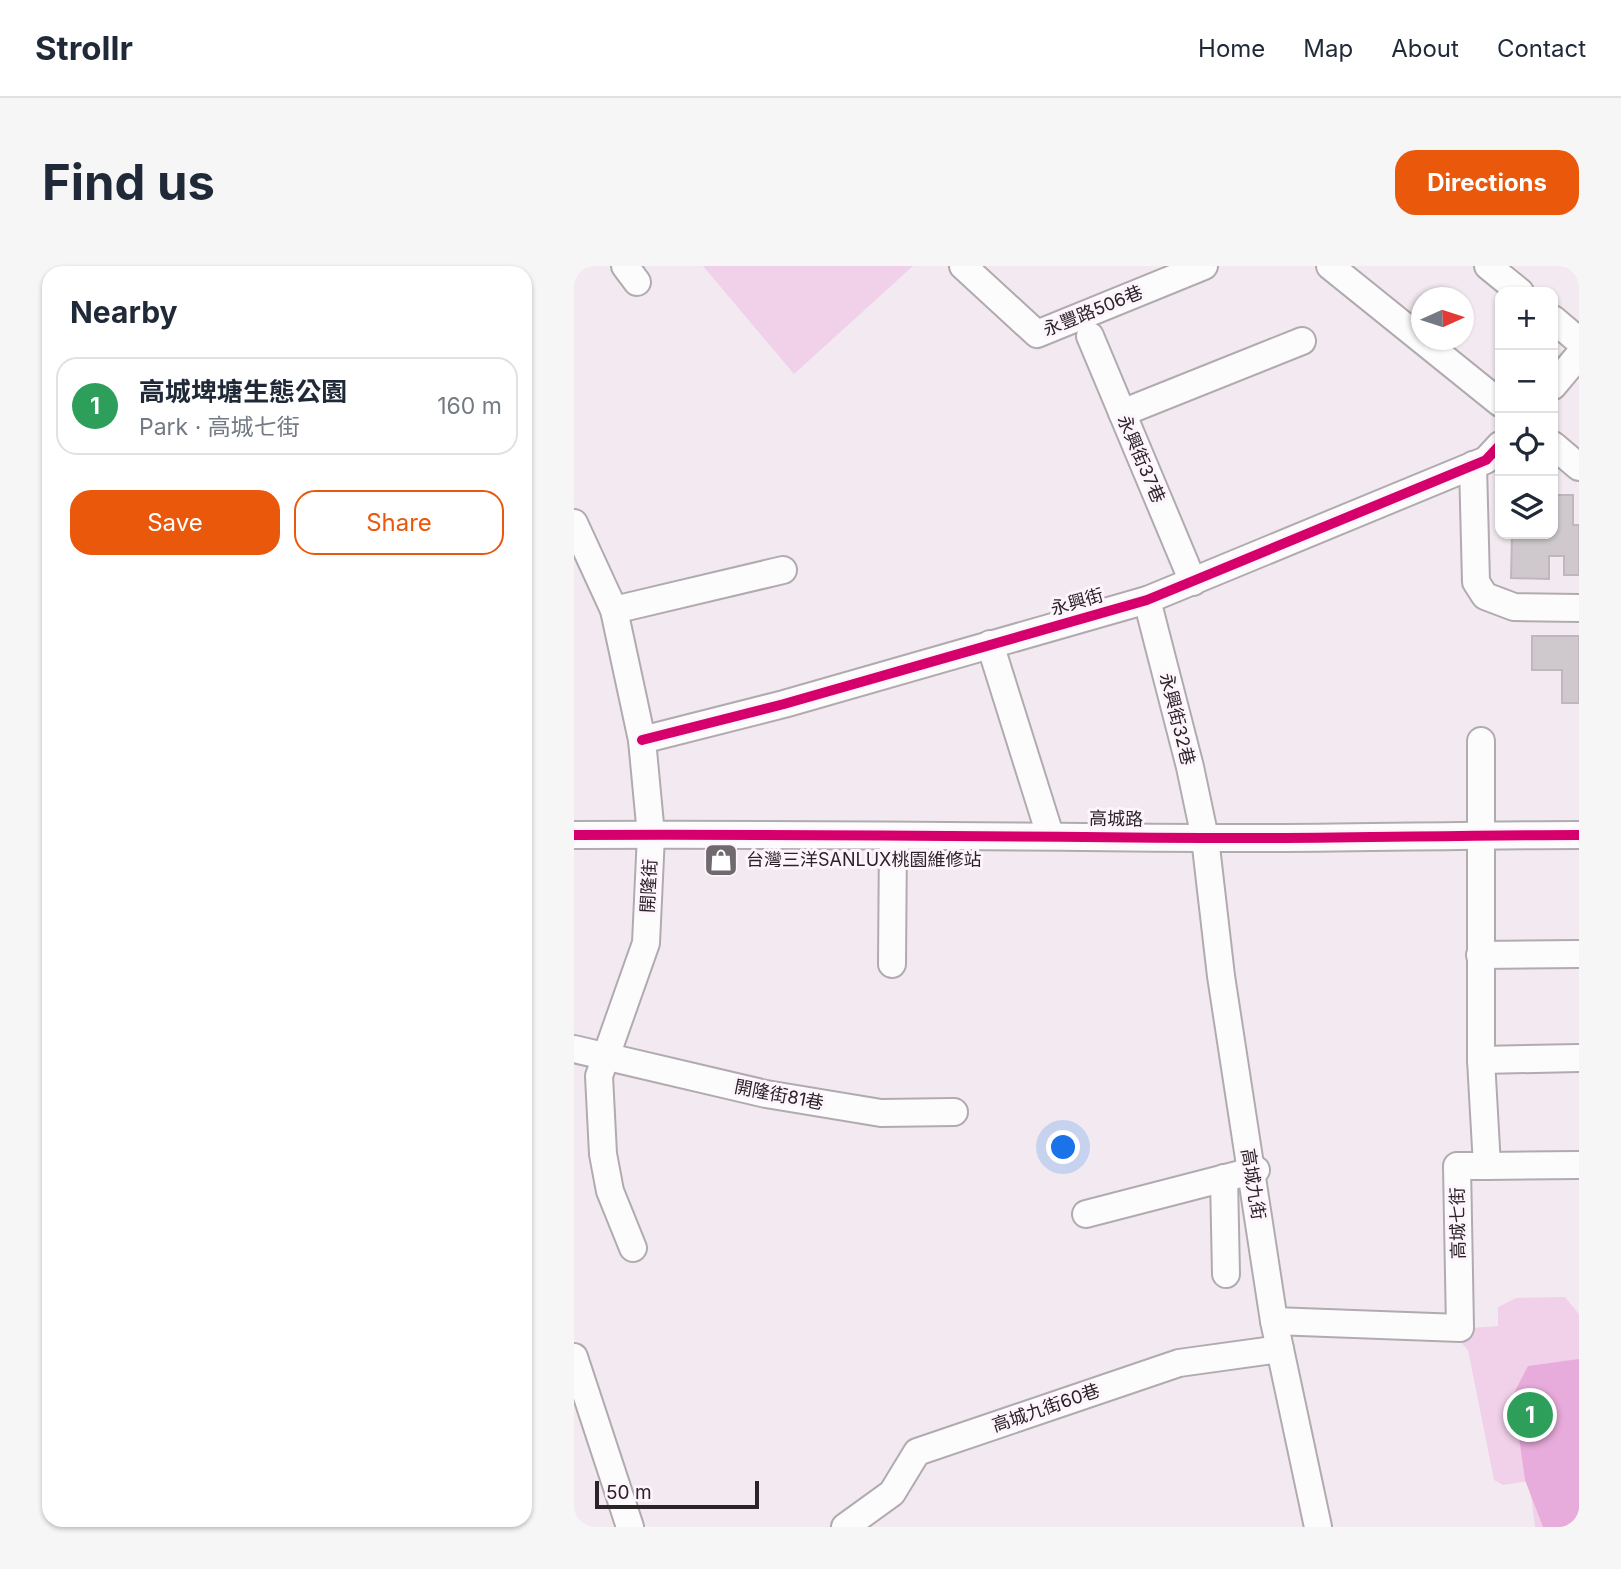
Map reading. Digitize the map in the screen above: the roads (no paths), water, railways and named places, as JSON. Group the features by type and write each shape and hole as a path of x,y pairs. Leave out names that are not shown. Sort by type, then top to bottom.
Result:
{"street":[{"name":"永豐路506巷","path":"963,266 1037,334 1204,266"},
{"path":"1330,266 1495,399"},
{"path":"1488,266 1514,287"},
{"path":"1558,323 1579,341"},
{"name":"永興街37巷","path":"1090,336 1193,582"},
{"path":"1122,413 1302,341"},
{"path":"1558,380 1579,355"},
{"name":"永興街","path":"642,740 784,704 1147,600 1486,460 1495,450"},
{"path":"1558,450 1579,467"},
{"path":"1473,465 1476,582 1485,596 1514,607 1579,608"},
{"name":"開隆街","path":"574,523 614,610 642,740 652,835 646,943 599,1076 603,1154 610,1191 633,1248"},
{"path":"614,610 783,570"},
{"name":"永興街32巷","path":"1147,600 1190,767 1205,838"},
{"path":"990,644 1050,835"},
{"path":"1481,741 1481,1060 1486,1166 1579,1165"},
{"name":"高城路","path":"574,835 1050,835 1205,838 1579,835"},
{"path":"892,837 892,964"},
{"name":"高城九街","path":"1205,838 1221,976 1253,1170 1274,1321 1318,1527"},
{"path":"1480,955 1579,954"},
{"name":"開隆街81巷","path":"574,1049 766,1094 881,1113 954,1112"},
{"path":"1481,1060 1579,1058"},
{"name":"高城七街","path":"1274,1321 1460,1328 1457,1166 1486,1166"},
{"path":"1086,1214 1253,1170"},
{"path":"1224,1178 1226,1273"},
{"name":"高城九街60巷","path":"845,1527 892,1493 917,1452 1179,1363 1280,1349"},
{"path":"576,1369 630,1527"}],"place":[{"name":"台灣三洋SANLUX桃園維修站","path":"721,860"},
{"name":"高城埤塘生態公園","path":"1530,1415"}]}
